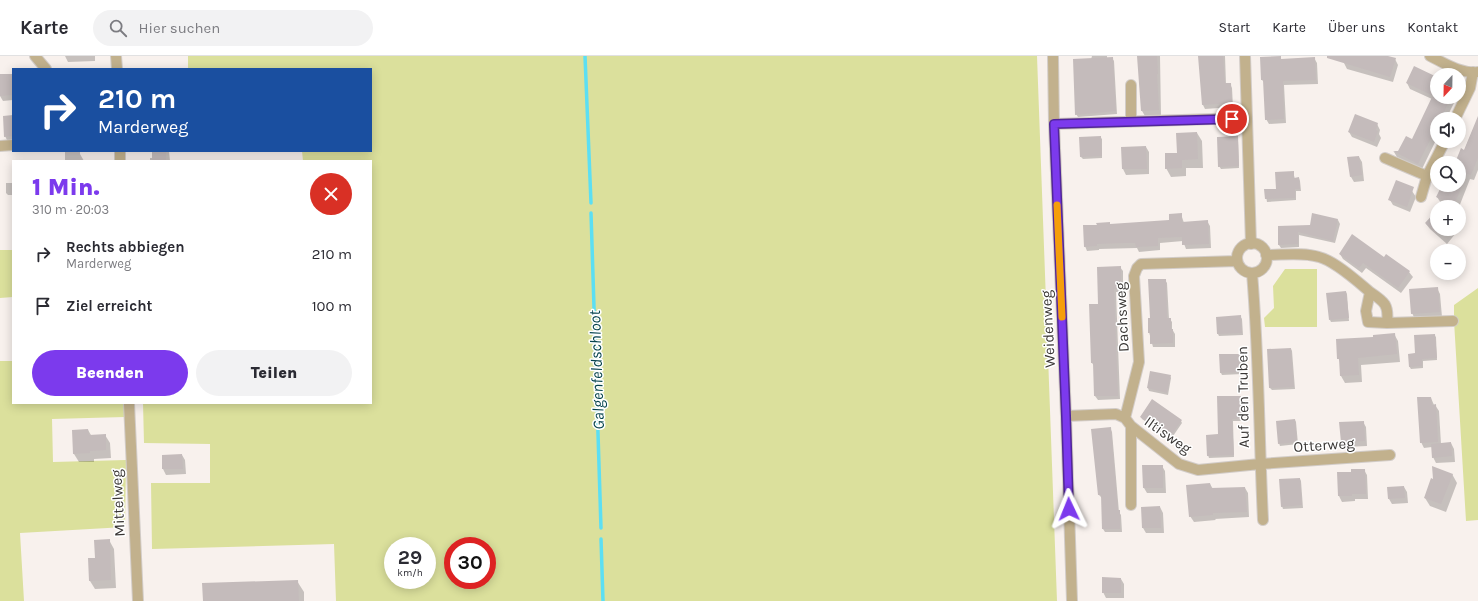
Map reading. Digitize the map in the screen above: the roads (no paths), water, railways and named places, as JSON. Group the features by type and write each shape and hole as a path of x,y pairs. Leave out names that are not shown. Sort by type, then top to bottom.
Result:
{"street":[{"path":"35,56 45,68"},
{"path":"116,56 116,68"},
{"name":"Weidenweg","path":"1053,56 1054,124 1072,601"},
{"path":"1245,56 1251,244"},
{"path":"1430,56 1461,70 1475,72 1470,88 1458,112"},
{"path":"1131,85 1131,122"},
{"path":"1054,124 1246,118"},
{"path":"0,146 12,145"},
{"path":"1421,197 1427,176 1441,148"},
{"path":"1385,158 1427,176"},
{"path":"1251,244 1261,247 1266,255 1266,262 1263,268 1258,272 1252,273 1242,270 1237,260 1237,254 1245,245 1251,244"},
{"path":"1266,255 1299,254 1320,257 1330,262 1382,300 1388,310 1387,322"},
{"name":"Dachsweg","path":"1128,422 1139,362 1134,276 1137,268 1141,264 1237,260"},
{"name":"Auf den Truben","path":"1252,273 1256,323 1263,520"},
{"path":"1370,292 1366,311 1368,322 1453,320"},
{"name":"Mittelweg","path":"130,404 138,601"},
{"name":"Iltisweg","path":"1066,416 1116,414 1179,464 1198,470 1260,464"},
{"name":"Iltisweg","path":"1128,422 1131,505"},
{"name":"Otterweg","path":"1260,464 1390,455"}],"waterway":[{"name":"Galgenfeldschloot","path":"585,56 591,203"},
{"name":"Galgenfeldschloot","path":"591,213 601,528"},
{"name":"Galgenfeldschloot","path":"601,539 603,601"}]}
